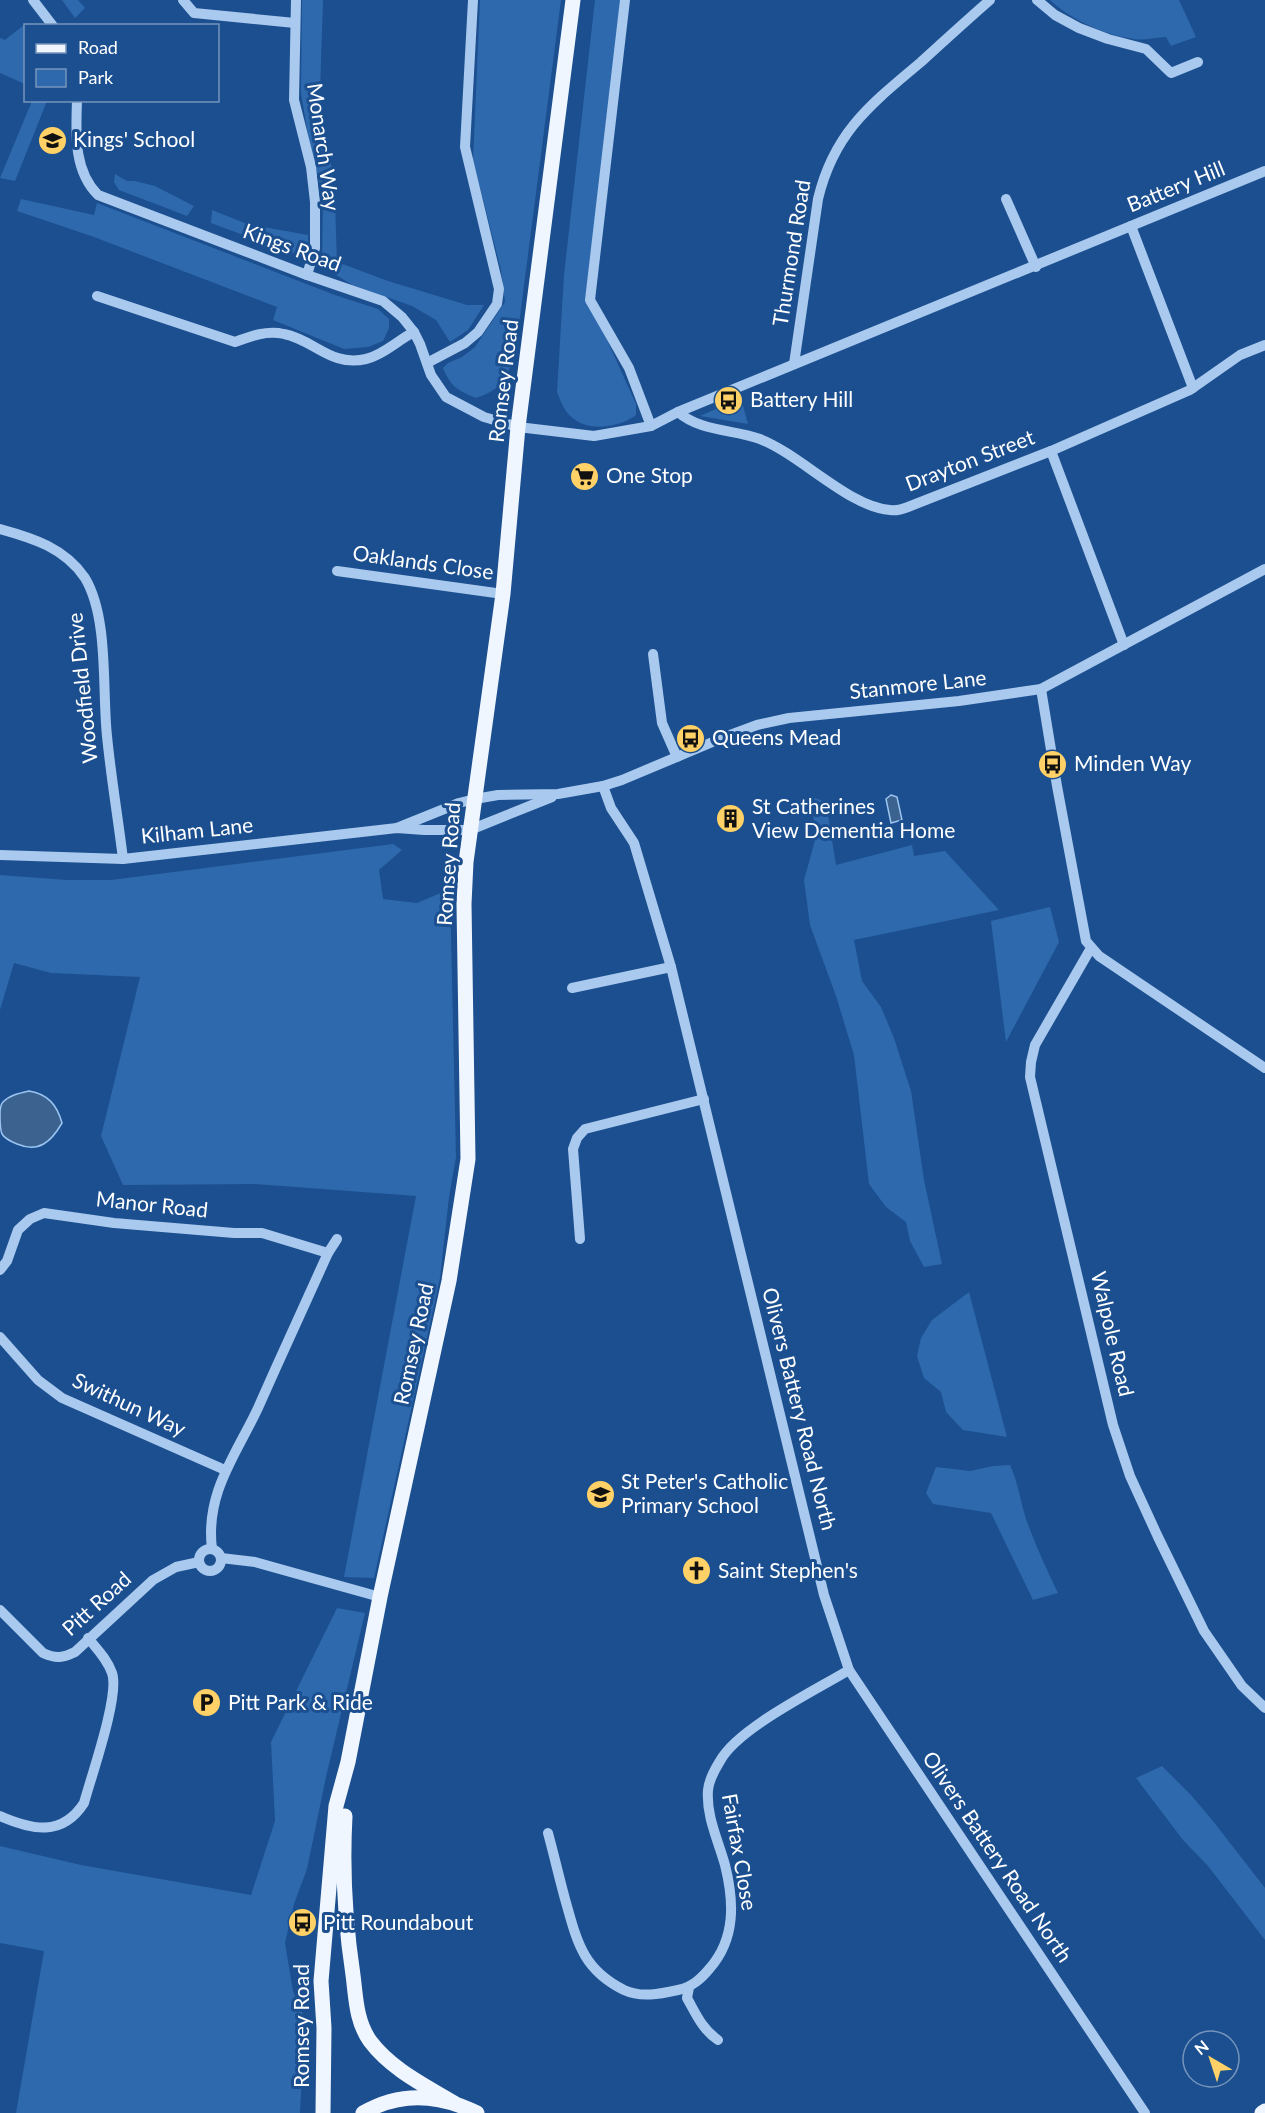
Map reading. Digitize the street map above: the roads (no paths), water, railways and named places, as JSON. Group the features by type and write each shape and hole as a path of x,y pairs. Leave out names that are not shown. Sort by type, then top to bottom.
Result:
{"main road":[{"name":"Romsey Road","path":"323,2113 324,2028 321,1981 336,1806 348,1762 380,1597 449,1281 468,1159 464,904 466,862 503,594 518,427 573,0"},
{"name":"Romsey Road","path":"348,1762 342,1858 347,1935 358,2015 368,2039 382,2055 409,2077 454,2103"},
{"path":"363,2113 379,2104 423,2096 454,2103 476,2113"}],"street":[{"path":"33,0 51,24"},
{"path":"183,0 194,13 295,23"},
{"name":"Monarch Way","path":"296,0 294,100 311,167 315,202 315,248 307,275"},
{"path":"427,363 465,343 478,332 497,304 499,289 465,147 473,0"},
{"path":"625,0 590,300 629,368 651,426"},
{"name":"Thurmond Road","path":"794,364 818,199 824,175 834,154 856,119 990,0"},
{"path":"1037,0 1055,15 1079,28 1146,49 1171,73 1198,62"},
{"name":"Kings Road","path":"77,102 76,131 80,165 84,177 98,195 307,275 383,301 402,316 414,332 438,388 446,398 484,417 518,427"},
{"name":"Battery Hill","path":"518,427 594,436 651,426 678,412 1036,267 1265,171"},
{"path":"1006,199 1036,267"},
{"path":"1131,226 1193,388"},
{"path":"97,296 235,342 256,334 287,334 327,355 349,362 368,358 414,332"},
{"name":"Drayton Street","path":"678,412 687,421 699,426 761,440 783,451 856,499 870,506 893,511 1051,451 1193,388 1240,355 1265,345"},
{"name":"Drayton Street","path":"1051,451 1124,645"},
{"name":"Woodfield Drive","path":"0,529 54,548 75,566 85,579 92,595 98,612 106,736 123,859"},
{"name":"Stanmore Lane","path":"475,799 498,795 558,794 603,786 757,725 789,718 959,701 1041,689 1265,569"},
{"name":"Oaklands Close","path":"337,571 503,594"},
{"path":"653,654 662,723 677,757"},
{"path":"1041,689 1083,932 1090,948 1265,1068"},
{"name":"Olivers Battery Road North","path":"603,786 611,808 634,843 671,968 824,1595 849,1670 1145,2113"},
{"name":"Stanmore Lane","path":"470,830 558,794"},
{"name":"Kilham Lane","path":"398,828 459,802 475,799"},
{"name":"Kilham Lane","path":"0,855 123,859 398,828 470,830"},
{"name":"Walpole Road","path":"1090,948 1035,1044 1030,1077 1113,1425 1130,1476 1204,1631 1242,1686 1264,1705"},
{"path":"572,988 671,968"},
{"path":"580,1239 573,1149 577,1138 585,1129 704,1099"},
{"name":"Manor Road","path":"0,1270 7,1261 18,1230 30,1219 44,1213 114,1223 234,1233 262,1233 328,1253"},
{"path":"212,1549 209,1529 214,1503 225,1470 245,1436 328,1253 337,1239"},
{"name":"Swithun Way","path":"0,1336 38,1380 62,1398 225,1470"},
{"path":"212,1549 218,1552 221,1558 220,1566 214,1571 203,1569 199,1562 202,1552 212,1549"},
{"path":"221,1558 255,1562 380,1597"},
{"name":"Pitt Road","path":"0,1610 43,1653 52,1658 66,1657 75,1652 153,1580 176,1567 199,1562"},
{"path":"0,1816 30,1826 46,1828 68,1822 84,1803 112,1700 113,1675 105,1659 88,1638"},
{"name":"Fairfax Close","path":"689,1988 704,1976 716,1961 727,1941 731,1923 731,1900 725,1865 708,1806 708,1787 721,1758 733,1744 759,1724 849,1670"},
{"path":"548,1833 574,1935 585,1957 601,1976 631,1993 646,1995 689,1988 687,1998 701,2024 718,2040"}],"place":[{"name":"Kings' School","path":"52,140"},
{"name":"Battery Hill","path":"729,400"},
{"name":"One Stop","path":"585,476"},
{"name":"Queens Mead","path":"691,738"},
{"name":"Minden Way","path":"1053,764"},
{"name":"St Catherines View Dementia Home","path":"731,819"},
{"name":"St Peter's Catholic Primary School","path":"600,1494"},
{"name":"Saint Stephen's","path":"697,1571"},
{"name":"Pitt Park & Ride","path":"207,1703"},
{"name":"Pitt Roundabout","path":"302,1923"}]}
